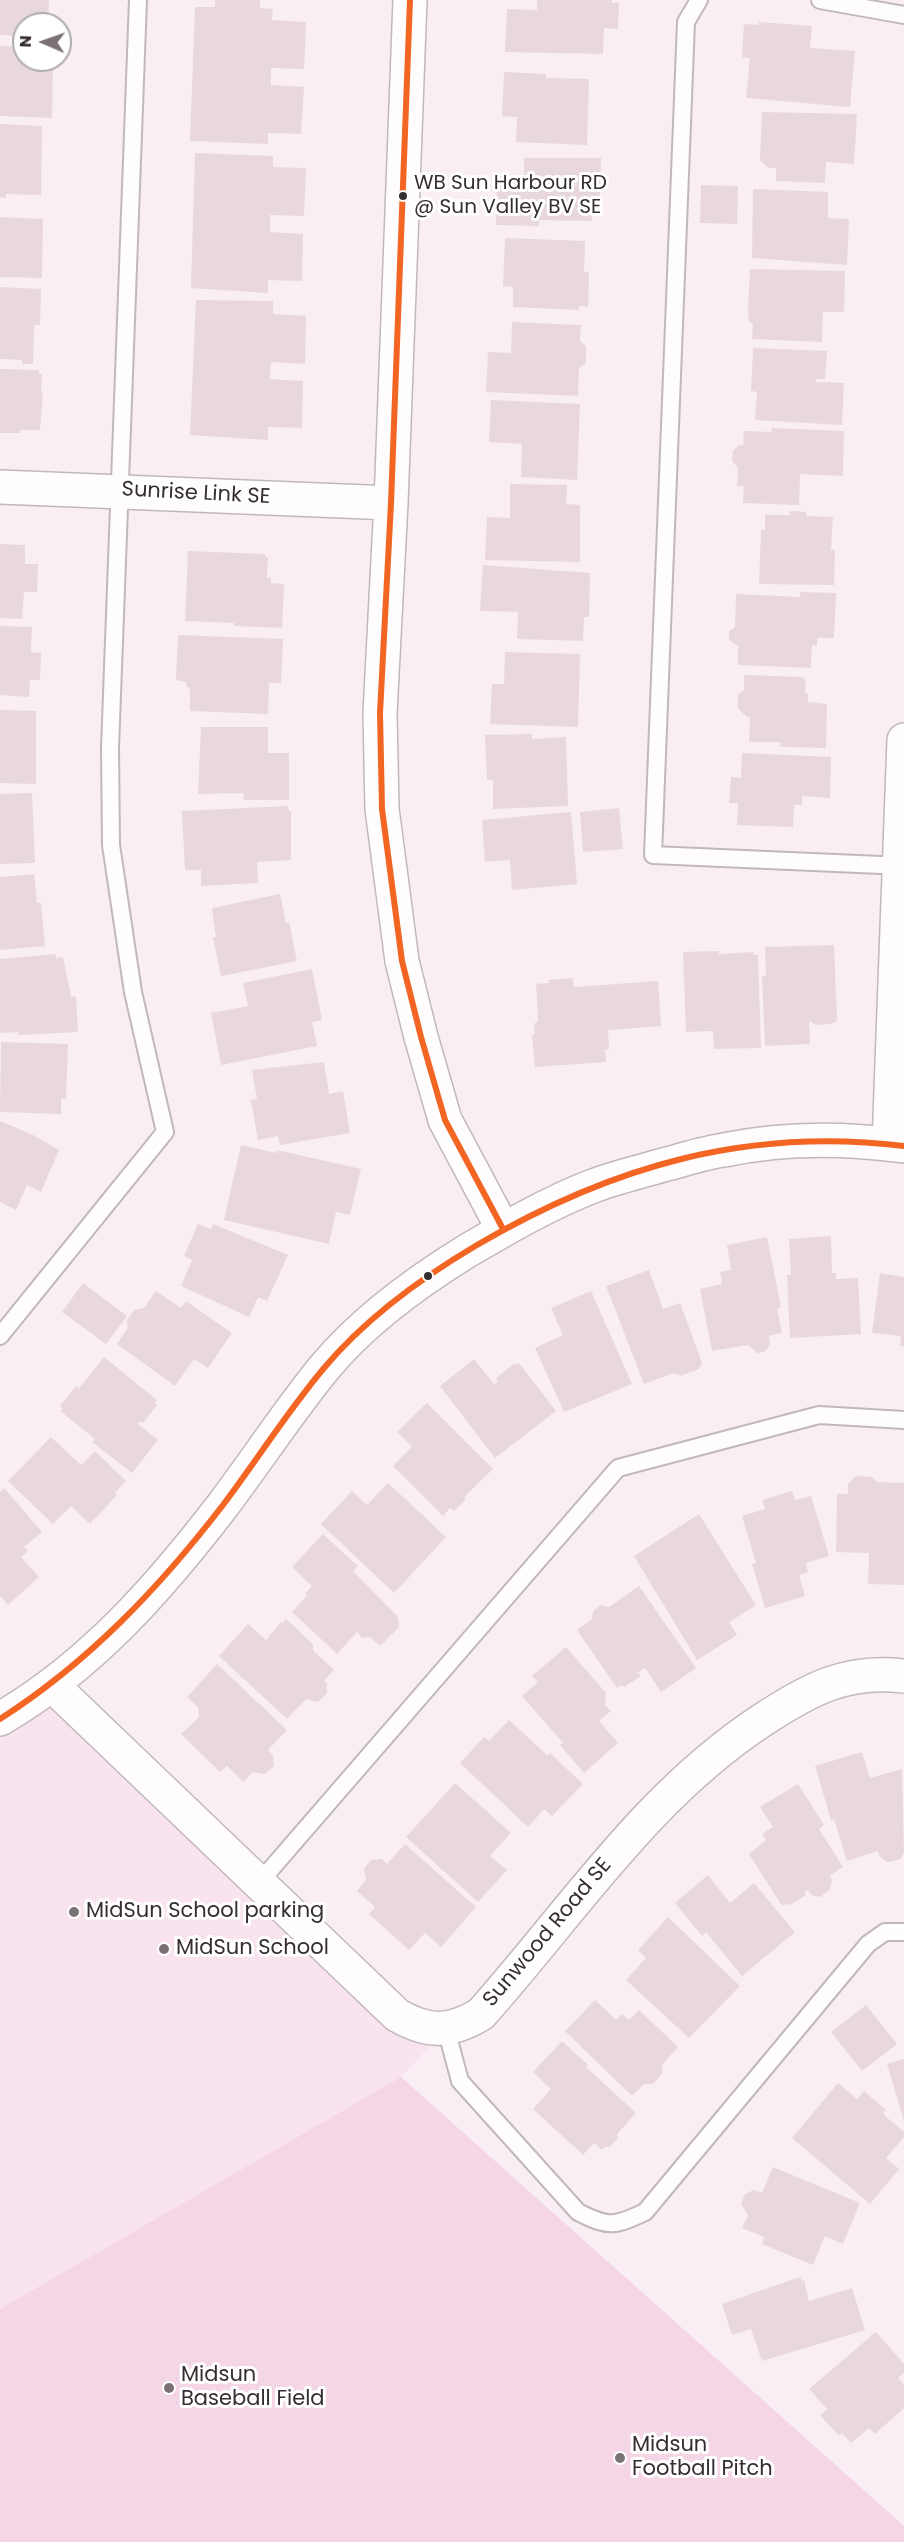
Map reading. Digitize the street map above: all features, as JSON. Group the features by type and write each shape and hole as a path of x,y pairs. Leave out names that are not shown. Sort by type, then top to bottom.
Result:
{"street":[{"path":"410,0 391,503 380,713 382,809 402,961 444,1120 503,1229"},
{"name":"Sunrise Link SE","path":"0,487 119,490 391,503"},
{"path":"0,1719 53,1686 145,1601 222,1506 324,1367 355,1335 422,1279 503,1229 594,1186 723,1150 769,1144 824,1141 897,1145 904,740"},
{"name":"Sunwood Road SE","path":"53,1686 397,2015 412,2024 446,2029 465,2024 481,2014 635,1830 676,1787 729,1742 797,1698 823,1685 848,1677 875,1674 904,1676"}],"lane":[{"path":"0,1336 165,1132 133,992 111,845 110,748 138,0"},
{"path":"699,0 686,22 653,855 901,865"},
{"path":"820,0 904,15"},
{"path":"258,1884 618,1468 819,1415 904,1420"},
{"path":"446,2029 460,2081 578,2212 600,2224 622,2223 645,2212 868,1944 885,1932 904,1932"}],"shaded area":[{"name":"MidSun School","path":"53,1686 397,2015 446,2029 401,2077 0,2309 0,1719"},
{"path":"401,2077 904,2526 904,2542 0,2542 0,2309"}],"building":[{"path":"0,0 49,0 48,12 12,12 12,36 0,35"},
{"path":"215,0 260,0 260,8 273,9 272,20 306,22 304,69 271,68 271,85 304,87 301,134 268,133 268,144 190,141 195,7 215,7"},
{"path":"537,0 612,0 612,3 619,3 618,29 604,28 603,54 505,52 507,9 537,10"},
{"path":"759,22 812,26 810,48 855,51 850,107 746,98 750,58 742,57 744,24 759,25"},
{"path":"0,46 12,46 12,72 53,72 52,118 0,116"},
{"path":"504,72 546,74 546,78 589,79 587,145 516,142 517,117 502,116"},
{"path":"762,112 857,114 854,164 826,162 825,183 776,181 776,168 768,168 760,160"},
{"path":"0,124 42,126 41,195 6,194 6,198 0,197"},
{"path":"195,153 273,156 273,167 306,168 304,216 270,215 270,232 303,234 302,281 268,280 268,293 191,288"},
{"path":"524,158 601,158 600,195 592,203 592,221 539,220 539,226 496,225 497,176 524,177"},
{"path":"701,185 738,186 737,224 700,223"},
{"path":"753,189 828,192 828,218 849,219 847,265 752,258"},
{"path":"0,217 43,219 42,278 0,277"},
{"path":"505,238 585,241 584,272 589,272 588,307 579,306 579,310 513,307 513,287 503,286"},
{"path":"750,269 845,271 844,312 823,312 822,342 752,339 753,323 749,322 748,309"},
{"path":"0,287 41,289 40,325 34,325 33,364 22,364 22,360 0,359"},
{"path":"196,300 273,301 273,314 306,316 305,364 271,362 270,379 303,381 302,428 268,427 268,440 190,435"},
{"path":"512,322 581,325 580,341 586,346 586,363 579,368 578,396 486,392 488,352 511,353"},
{"path":"753,348 827,351 825,379 816,379 816,382 844,383 842,425 755,420 757,392 751,391"},
{"path":"0,369 39,370 39,374 42,374 40,430 0,433"},
{"path":"491,400 580,404 577,480 521,477 522,444 489,442"},
{"path":"772,428 844,431 843,476 800,474 799,505 743,503 744,486 737,486 738,468 732,461 733,451 739,445 743,445 744,431 771,432"},
{"path":"510,484 567,485 566,504 580,505 580,562 485,560 487,517 510,518"},
{"path":"790,511 806,512 806,516 833,517 831,550 835,550 834,585 759,584 761,530 765,530 765,515 790,515"},
{"path":"0,544 25,545 25,564 38,564 37,592 24,592 22,619 0,618"},
{"path":"188,551 265,554 265,557 268,557 267,578 271,578 271,583 284,584 282,628 185,621"},
{"path":"483,565 590,573 589,617 584,617 583,641 517,639 518,612 480,611"},
{"path":"800,592 836,593 834,638 817,638 817,646 812,645 811,668 738,665 738,646 729,640 729,631 735,627 736,594 800,597"},
{"path":"0,626 32,627 31,652 41,653 40,680 30,680 29,697 0,695"},
{"path":"178,635 283,639 281,683 269,683 268,714 190,711 190,690 186,682 176,680"},
{"path":"505,652 580,654 578,727 490,724 492,684 504,684"},
{"path":"744,675 803,677 806,679 805,693 808,693 808,702 827,704 826,748 780,747 781,742 749,742 750,717 738,708 738,695 744,690"},
{"path":"0,710 36,711 36,784 0,783"},
{"path":"201,727 268,727 268,753 289,753 289,800 244,800 243,793 198,794"},
{"path":"532,734 532,739 566,737 568,806 493,809 493,780 487,780 485,735"},
{"path":"742,753 831,757 830,798 802,796 802,805 794,805 793,827 737,825 738,803 729,803 731,777 741,778"},
{"path":"32,793 35,863 0,864 0,794"},
{"path":"288,806 291,811 291,860 257,862 258,883 201,886 201,870 185,870 182,811"},
{"path":"619,808 623,849 583,852 580,812"},
{"path":"571,812 577,884 512,890 510,860 485,862 482,820"},
{"path":"34,874 37,903 41,903 45,946 0,950 0,877"},
{"path":"280,894 286,923 289,922 297,961 221,976 213,937 216,937 212,908"},
{"path":"834,945 837,1021 831,1024 816,1025 809,1021 810,1044 765,1046 762,976 766,975 765,947"},
{"path":"719,951 719,954 753,952 753,955 758,955 761,1048 714,1049 713,1031 686,1032 683,952"},
{"path":"56,954 56,958 63,957 71,996 76,997 78,1032 18,1035 18,1032 0,1033 0,959"},
{"path":"312,969 322,1020 312,1022 317,1046 221,1065 211,1013 248,1006 243,983"},
{"path":"573,978 574,987 658,981 661,1026 608,1030 609,1049 605,1050 606,1062 535,1067 532,1035 535,1034 534,1024 538,1021 536,984 549,983 549,980"},
{"path":"1,1042 68,1044 66,1099 61,1099 61,1114 0,1112"},
{"path":"324,1062 329,1094 343,1091 350,1133 280,1145 278,1136 258,1140 251,1100 257,1099 252,1070"},
{"path":"0,1121 33,1135 59,1150 41,1192 27,1185 16,1210 0,1202"},
{"path":"241,1145 276,1153 277,1150 361,1169 350,1215 336,1212 329,1244 224,1220"},
{"path":"198,1224 211,1229 213,1224 288,1255 267,1301 258,1297 249,1317 181,1286 192,1260 184,1256"},
{"path":"831,1236 832,1273 836,1273 836,1279 858,1278 861,1334 790,1338 787,1275 791,1275 789,1239"},
{"path":"767,1237 781,1307 777,1308 782,1333 769,1336 770,1344 766,1351 757,1353 748,1345 712,1351 700,1289 722,1284 720,1272 731,1270 727,1245"},
{"path":"649,1270 663,1309 680,1303 702,1363 699,1369 680,1376 674,1373 644,1384 606,1286"},
{"path":"880,1273 904,1277 904,1346 900,1346 901,1336 872,1333"},
{"path":"83,1283 127,1316 106,1344 62,1312"},
{"path":"156,1291 181,1308 186,1301 232,1333 208,1368 194,1359 175,1386 117,1344 128,1328 127,1320 134,1310 144,1308"},
{"path":"591,1291 632,1384 564,1412 535,1348 563,1335 551,1308"},
{"path":"104,1357 157,1400 155,1403 157,1405 143,1423 140,1421 138,1424 158,1440 132,1473 92,1442 95,1439 60,1411 63,1408 60,1406 76,1386 79,1388 82,1385"},
{"path":"474,1359 494,1384 498,1381 496,1378 515,1363 516,1365 519,1363 556,1411 495,1458 440,1386"},
{"path":"427,1403 493,1469 464,1497 466,1499 454,1511 450,1508 443,1516 393,1466 412,1447 397,1432"},
{"path":"51,1437 81,1465 95,1451 126,1481 115,1493 117,1495 90,1524 71,1506 53,1524 8,1481"},
{"path":"856,1476 872,1477 877,1482 904,1483 904,1585 868,1584 869,1553 836,1552 837,1494 848,1494 848,1484"},
{"path":"388,1483 446,1537 394,1593 321,1524 352,1491 367,1505"},
{"path":"4,1488 42,1532 24,1547 28,1551 21,1557 39,1577 8,1605 0,1596 0,1492"},
{"path":"792,1491 795,1500 811,1496 829,1556 806,1563 808,1572 799,1575 805,1596 765,1608 752,1564 756,1563 742,1516 765,1509 762,1500"},
{"path":"699,1514 756,1605 729,1622 737,1635 697,1660 634,1556"},
{"path":"323,1534 358,1566 353,1571 398,1617 399,1627 380,1646 370,1637 362,1638 357,1632 337,1654 292,1612 307,1596 305,1594 312,1586 292,1567"},
{"path":"639,1586 696,1668 661,1692 645,1668 638,1672 641,1676 624,1687 622,1685 617,1688 577,1630 592,1619 593,1611 601,1605 609,1607"},
{"path":"286,1619 313,1644 313,1650 334,1670 324,1681 327,1683 327,1693 318,1702 306,1699 287,1719 219,1656 248,1624 266,1640"},
{"path":"566,1647 606,1693 605,1705 611,1711 599,1721 618,1743 584,1773 560,1745 563,1743 522,1696 538,1682 532,1676"},
{"path":"217,1664 287,1730 268,1750 273,1755 274,1766 265,1774 253,1772 243,1782 227,1766 220,1772 181,1734 199,1717 198,1707 187,1697"},
{"path":"509,1720 548,1756 550,1753 583,1784 552,1816 544,1809 528,1827 460,1763 484,1737 489,1741"},
{"path":"862,1752 870,1778 902,1769 904,1852 901,1859 888,1862 880,1857 878,1851 847,1861 834,1819 831,1820 815,1766"},
{"path":"455,1783 511,1833 490,1856 507,1870 478,1902 406,1837"},
{"path":"798,1784 824,1825 819,1829 843,1867 830,1876 832,1880 830,1890 820,1897 811,1895 808,1890 804,1892 806,1895 790,1905 789,1903 782,1906 749,1854 766,1840 762,1834 773,1827 760,1807"},
{"path":"405,1844 476,1907 441,1947 425,1933 409,1950 369,1914 375,1907 357,1891 366,1880 364,1869 371,1860 382,1859 387,1864"},
{"path":"708,1875 730,1903 754,1883 795,1932 742,1976 706,1932 702,1936 675,1903"},
{"path":"668,1917 740,1986 689,2038 626,1980 646,1958 638,1950"},
{"path":"595,2000 616,2020 622,2014 629,2020 639,2010 678,2047 662,2065 662,2074 653,2084 644,2084 632,2096 565,2031"},
{"path":"866,2005 897,2044 862,2071 831,2032"},
{"path":"562,2041 588,2065 586,2067 636,2113 617,2134 618,2138 610,2147 602,2150 594,2143 583,2155 533,2109 551,2089 533,2072"},
{"path":"904,2059 904,2121 887,2064"},
{"path":"838,2083 857,2099 864,2091 886,2110 883,2114 904,2132 904,2137 886,2158 899,2169 870,2204 792,2138"},
{"path":"773,2167 860,2203 843,2244 825,2236 813,2265 762,2244 764,2237 742,2228 748,2215 741,2204 745,2194 754,2190 762,2193"},
{"path":"800,2277 802,2281 804,2280 809,2301 852,2288 865,2330 762,2361 751,2329 732,2335 722,2304"},
{"path":"876,2332 904,2364 904,2373 898,2378 904,2385 904,2408 875,2434 869,2428 851,2443 842,2433 839,2436 820,2415 827,2409 809,2389"}],"transit line":[{"path":"410,0 391,503 380,713 382,809 402,961 421,1037 445,1120 503,1229"},
{"path":"0,1719 63,1673 121,1622 199,1536 297,1402 340,1350 395,1300 456,1258 528,1217 579,1194 630,1174 682,1159 735,1148 790,1142 846,1142 904,1146"}],"place":[{"name":"WB Sun Harbour RD @ Sun Valley BV SE","path":"403,196"},
{"name":"MidSun School parking","path":"74,1912"},
{"name":"MidSun School","path":"164,1949"},
{"name":"Midsun Baseball Field","path":"169,2388"},
{"name":"Midsun Football Pitch","path":"620,2458"}]}
